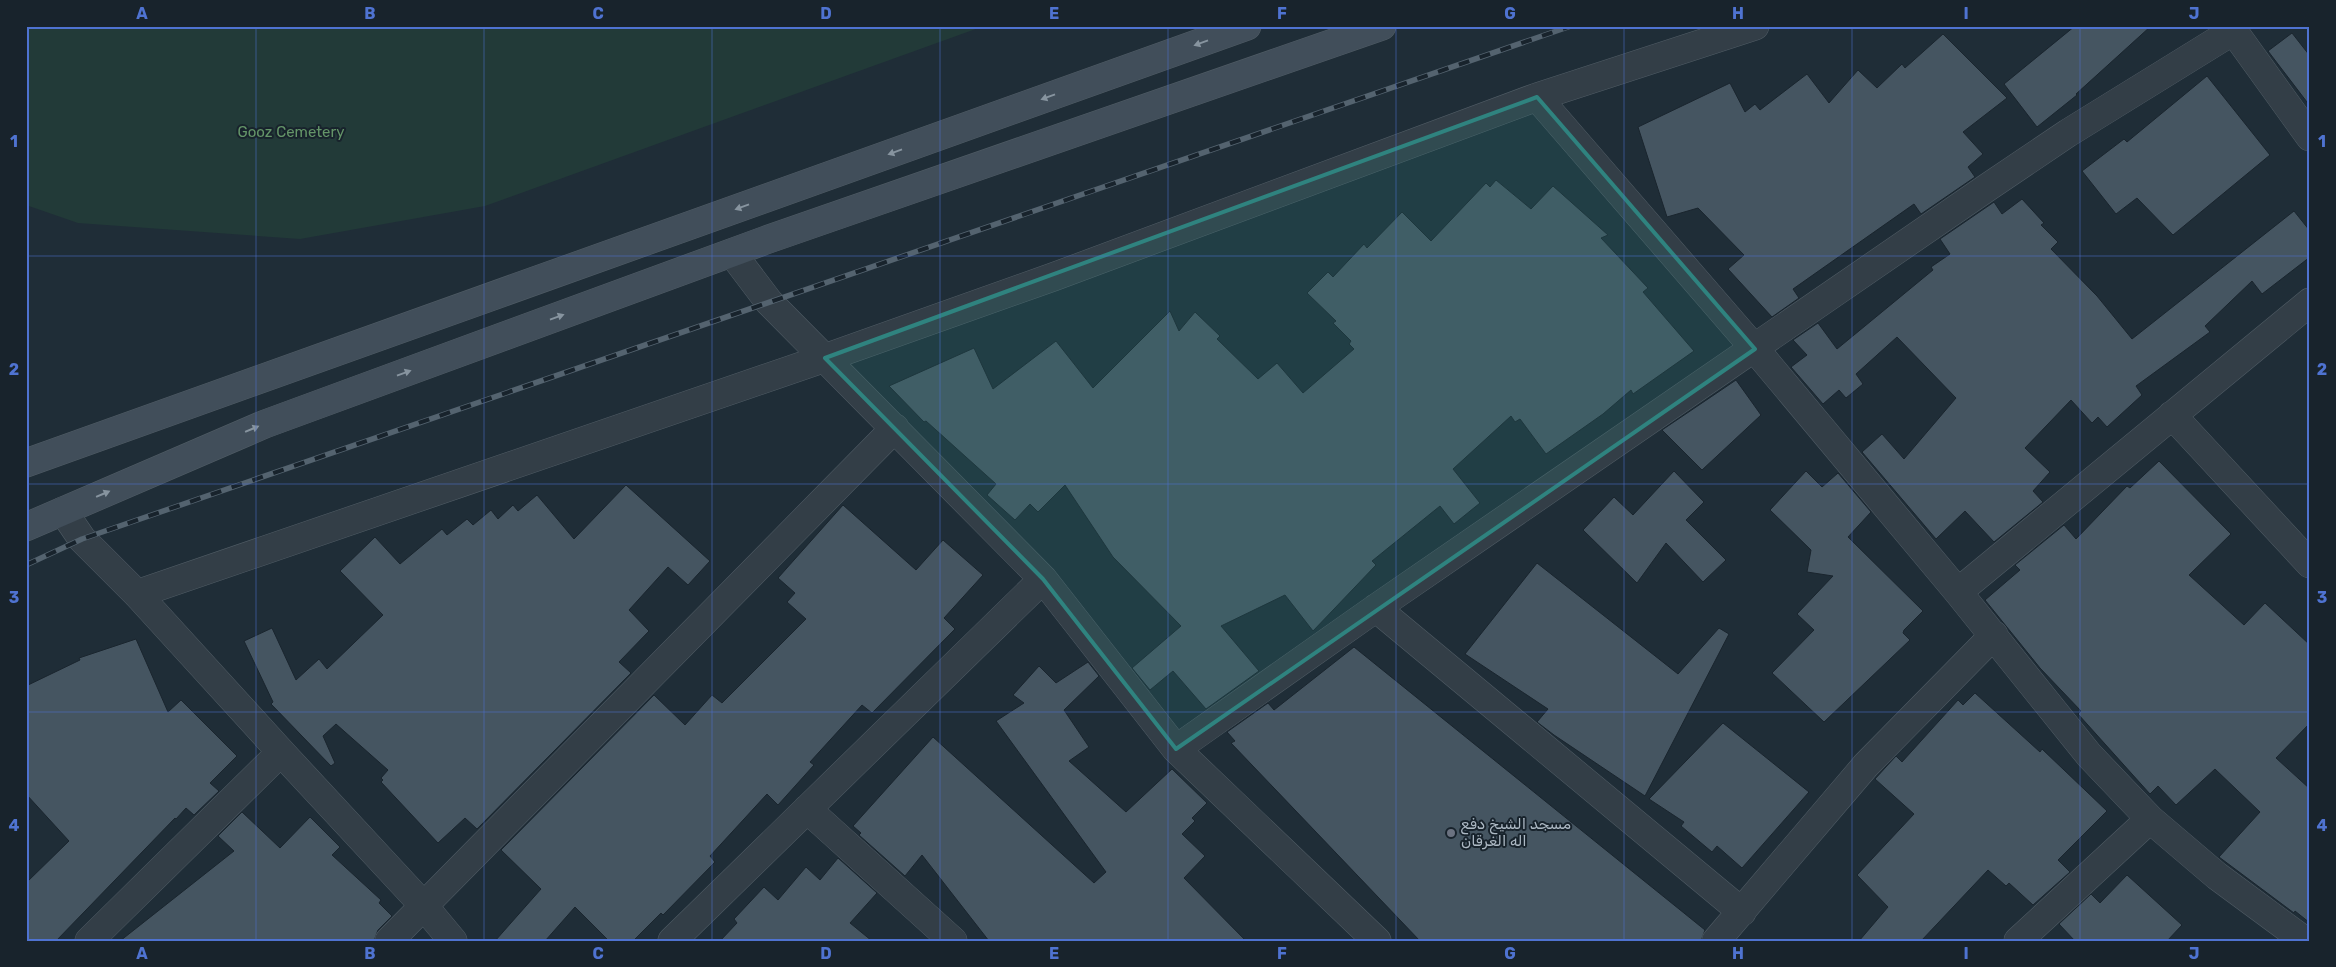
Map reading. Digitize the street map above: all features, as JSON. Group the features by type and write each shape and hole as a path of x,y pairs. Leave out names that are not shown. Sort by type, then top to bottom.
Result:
{"main road":[{"path":"26,463 1247,26"},
{"path":"26,527 265,424 732,253 1382,26"}],"street":[{"path":"137,594 825,358 1053,277 1537,97 1755,26"},
{"path":"1176,749 1376,608 2068,134 2232,29 2310,137"},
{"path":"1537,97 1755,349 1994,635 2089,755 2150,818 2217,876 2304,941"},
{"path":"732,253 769,302 1043,579 1176,749 1377,941"},
{"path":"1958,592 2310,302"},
{"path":"2172,415 2310,564"},
{"path":"389,941 894,428"},
{"path":"63,511 82,539 137,594 423,905 453,941"},
{"path":"672,941 1043,579"},
{"path":"1376,608 1742,912"},
{"path":"1716,941 1866,765 1994,635"},
{"path":"88,941 281,752"},
{"path":"807,809 953,941"},
{"path":"2018,941 2150,818"}],"highlighted area":[{"path":"1537,97 1755,349 1176,749 1043,579 825,358"}],"green space":[{"name":"Gooz Cemetery","path":"26,26 984,26 485,206 300,239 78,223 26,205"}],"building":[{"path":"2075,26 2151,26 2077,95 2037,127 2004,84"},
{"path":"2292,33 2310,56 2310,106 2268,51"},
{"path":"1943,34 2007,98 1963,132 1983,154 1968,167 1975,177 1921,214 1914,204 1793,289 1799,298 1772,317 1728,269 1744,255 1698,208 1667,217 1638,127 1730,83 1745,112 1755,104 1760,110 1807,74 1829,103 1858,70 1877,88 1902,64 1905,68"},
{"path":"2207,76 2270,155 2173,235 2137,198 2116,214 2082,171 2124,139 2127,142"},
{"path":"1496,180 1531,209 1553,186 1608,235 1601,238 1648,288 1643,292 1694,351 1633,394 1631,390 1603,414 1546,454 1520,419 1515,422 1511,416 1453,469 1480,503 1454,524 1440,506 1372,561 1376,565 1313,631 1285,595 1221,626 1259,671 1206,709 1173,671 1150,690 1132,668 1181,626 1113,557 1065,485 1038,512 1030,504 1015,520 987,495 996,484 926,421 924,422 889,386 974,348 993,389 1056,341 1093,388 1170,311 1179,331 1195,312 1220,336 1217,339 1258,379 1277,363 1303,393 1354,349 1349,344 1351,341 1333,323 1336,321 1307,293 1328,272 1333,277 1364,244 1367,248 1402,212 1431,241 1486,183 1490,187"},
{"path":"2022,199 2044,223 2041,225 2058,242 2051,249 2097,296 2132,339 2294,211 2310,231 2310,257 2262,294 2252,281 2205,326 2210,332 2136,386 2142,395 2107,427 2098,417 2092,423 2071,400 2025,448 2050,472 2033,491 2043,502 1994,542 1965,511 1936,539 1862,452 1882,434 1904,459 1956,398 1897,337 1856,374 1863,384 1846,398 1839,390 1823,404 1791,367 1807,355 1793,340 1818,323 1837,349 1933,270 1931,267 1950,254 1940,239 1994,202 2002,214"},
{"path":"1736,380 1761,415 1702,470 1662,430"},
{"path":"2159,461 2231,534 2189,575 2244,625 2265,603 2310,645 2310,723 2276,758 2310,789 2310,923 2219,857 2260,812 2215,769 2176,805 2158,786 2150,794 2078,714 2081,711 2040,668 1985,600 2020,570 2015,565 2064,525 2076,539 2127,486 2130,488"},
{"path":"1674,471 1704,502 1686,520 1726,560 1703,582 1666,543 1637,583 1583,530 1614,497 1633,515"},
{"path":"1806,471 1822,487 1838,473 1871,512 1848,537 1923,611 1904,630 1903,633 1910,640 1824,722 1772,673 1814,630 1797,614 1833,576 1807,572 1811,550 1770,510"},
{"path":"626,485 710,561 688,585 668,567 629,610 649,631 619,662 631,673 477,829 465,818 438,843 381,782 383,780 381,778 388,770 336,724 323,736 335,763 331,766 271,704 273,702 244,641 272,628 296,680 319,659 327,669 383,615 340,571 375,537 400,564 442,529 447,535 467,519 473,525 491,510 498,519 513,505 518,511 537,495 574,539"},
{"path":"843,505 916,570 943,540 983,575 944,618 955,629 872,713 862,705 810,762 814,765 778,805 767,794 710,856 715,862 663,915 661,913 633,941 609,941 575,907 545,941 495,941 541,889 501,850 654,695 685,725 712,695 722,703 806,619 787,602 795,593 778,578"},
{"path":"1537,563 1678,674 1719,628 1729,634 1645,796 1537,722 1548,709 1465,654"},
{"path":"136,639 168,712 181,700 237,756 210,783 219,791 194,815 186,808 175,818 56,941 26,941 26,883 69,841 26,794 26,686 80,660 79,658"},
{"name":"مسجد الشيخ دفع اله الغرقان","path":"1354,647 1705,930 1701,941 1420,941 1231,743 1235,741 1227,732 1268,703 1274,710"},
{"path":"1088,662 1099,676 1064,710 1089,747 1069,761 1126,812 1172,769 1207,803 1192,818 1195,821 1182,834 1205,856 1184,878 1246,941 989,941 922,855 905,876 859,835 861,833 853,826 933,737 1094,883 1106,872 996,721 1024,703 1013,695 1039,666 1056,683"},
{"path":"1975,693 2040,752 2042,749 2107,811 2058,860 2070,872 2033,905 2009,883 2006,886 1988,870 1921,941 1859,941 1888,907 1857,875 1914,814 1875,779 1896,756 1902,762 1958,700 1963,705"},
{"path":"1723,723 1809,792 1742,868 1717,846 1712,852 1681,826 1684,822 1649,799"},
{"path":"242,812 280,848 310,817 340,847 332,855 381,900 379,903 392,916 378,930 374,941 120,941 234,851 218,836"},
{"path":"838,858 877,893 850,923 872,941 720,941 737,923 734,919 764,887 778,900 806,867 820,880"},
{"path":"2127,875 2182,925 2167,941 2075,941 2059,924 2091,894 2100,903"}],"railway":[{"path":"26,565 82,539 1571,26"}],"place":[{"name":"مسجد الشيخ دفع اله الغرقان","path":"1451,833"}]}
